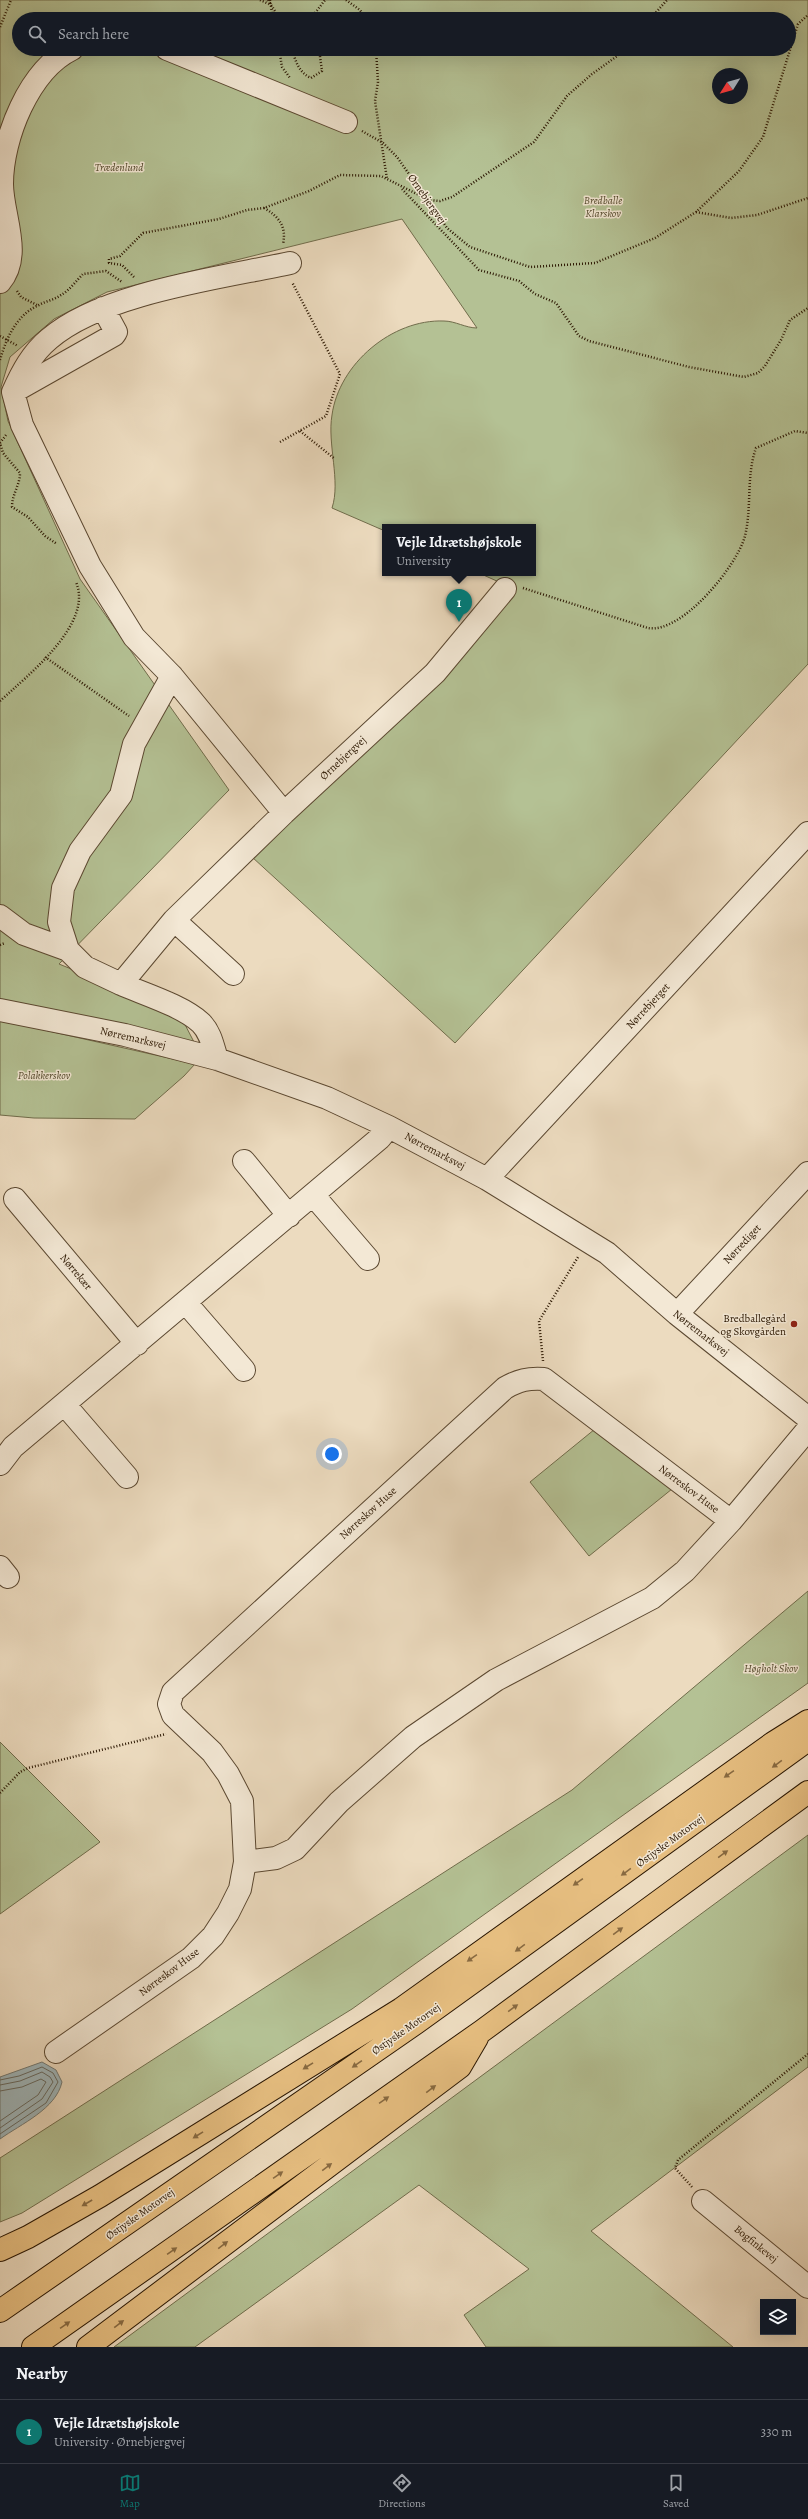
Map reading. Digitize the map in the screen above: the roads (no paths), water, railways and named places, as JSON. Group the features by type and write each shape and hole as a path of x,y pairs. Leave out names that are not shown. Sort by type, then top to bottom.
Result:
{"highway":[{"path":"0,2250 28,2237 100,2196 401,2009 760,1752 808,1721"},
{"name":"Østjyske Motorvej","path":"0,2311 416,2023 808,1740"},
{"path":"33,2347 482,2031 808,1792"},
{"path":"88,2347 460,2067 482,2031"}],"street":[{"path":"2,279 12,252 2,184 4,158 10,135 27,95 48,68 63,56"},
{"path":"184,56 346,122"},
{"path":"283,264 147,294 103,308 49,339 23,369 13,392 22,425 90,566 134,637 172,676 284,813"},
{"path":"13,392 114,335 116,332 103,308"},
{"name":"Ørnebjergvej","path":"121,984 174,920 284,813 434,673 505,589"},
{"path":"68,950 59,922 63,888 80,851 121,795 134,744 172,676"},
{"name":"Nørrebjerget","path":"487,1179 808,833"},
{"path":"0,916 24,934 68,950 85,966 121,984 190,1014 202,1024 210,1036 217,1059"},
{"path":"174,920 233,974"},
{"name":"Nørremarksvej","path":"0,1010 124,1035 217,1059 327,1098 389,1127 487,1179 607,1253 677,1314 808,1418"},
{"path":"0,1464 6,1442 65,1404 314,1196 380,1138 389,1127"},
{"path":"244,1161 289,1216"},
{"name":"Nørrediget","path":"677,1314 808,1174"},
{"path":"314,1196 368,1259"},
{"name":"Nørrekær","path":"15,1199 137,1344"},
{"path":"186,1303 244,1370"},
{"name":"Nørreskov Huse","path":"56,2052 191,1958 213,1936 228,1913 240,1889 245,1862 242,1801 228,1774 212,1752 174,1715 169,1704 173,1692 505,1388 518,1381 530,1378 544,1379 731,1521"},
{"path":"65,1404 128,1477"},
{"name":"Nørreskov Huse","path":"245,1862 276,1858 295,1849 339,1802 413,1737 496,1680 652,1598 685,1571 731,1521 808,1429"},
{"name":"Bogfinkevej","path":"703,2201 808,2287"}],"water":[{"path":"42,2062 56,2070 62,2082 58,2092 53,2100 37,2115 0,2139 0,2077"}],"place":[{"name":"Vejle Idrætshøjskole","path":"459,622"},
{"name":"Bredballegård og Skovgården","path":"794,1324"}],"park label":[{"name":"Trædenlund","path":"119,167"},
{"name":"Bredballe Klarskov","path":"603,206"},
{"name":"Polakkerskov","path":"44,1075"},
{"name":"Høgholt Skov","path":"771,1668"}]}
